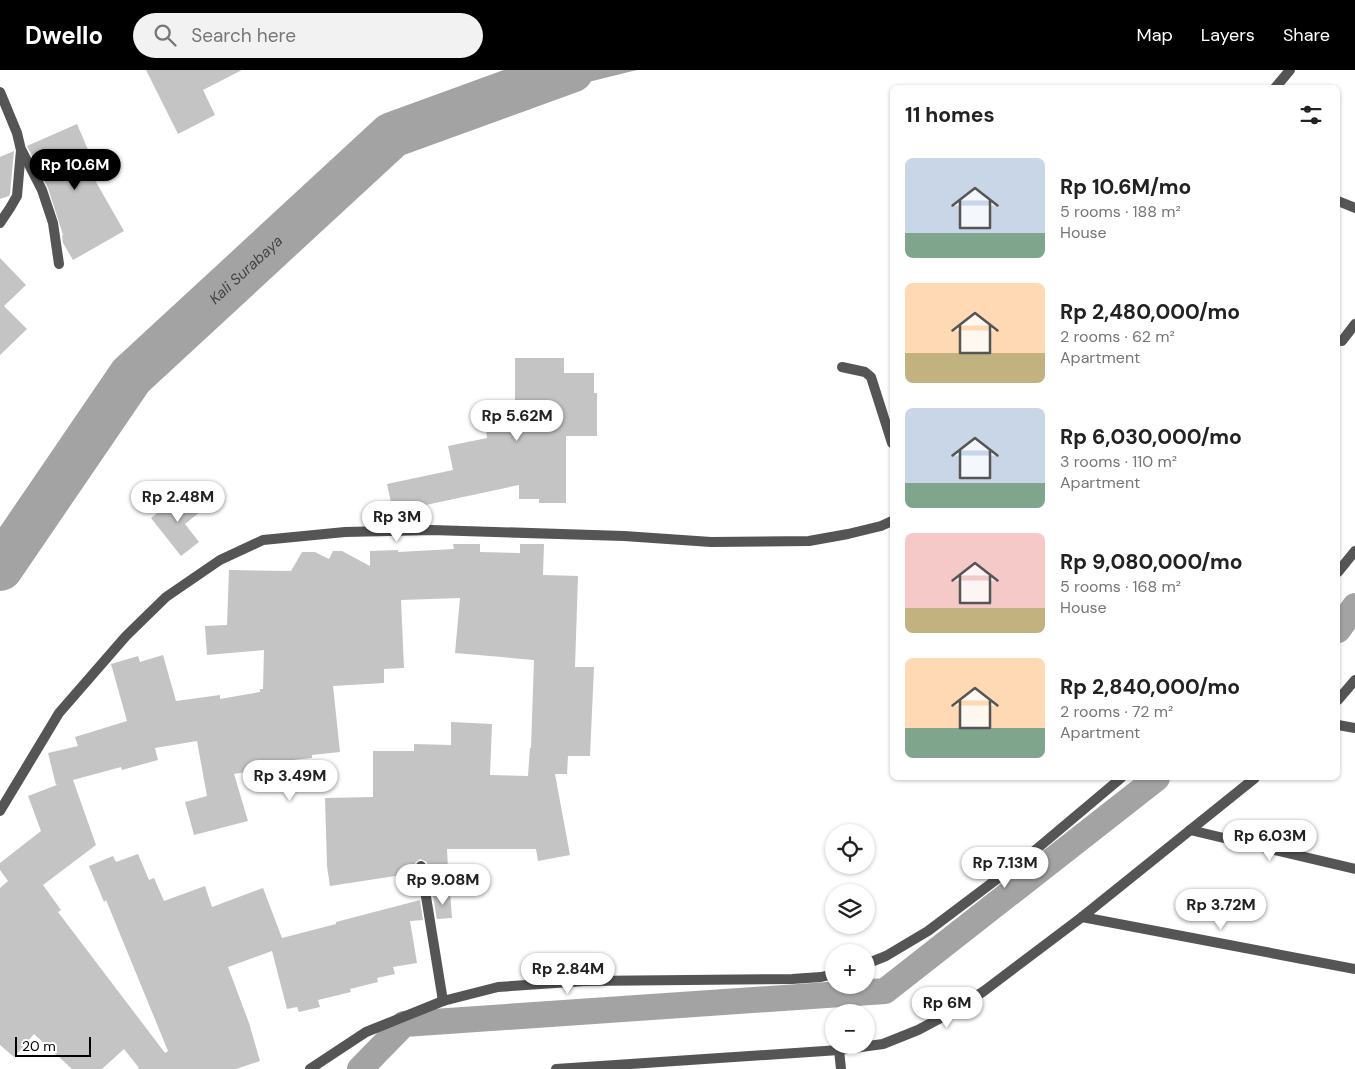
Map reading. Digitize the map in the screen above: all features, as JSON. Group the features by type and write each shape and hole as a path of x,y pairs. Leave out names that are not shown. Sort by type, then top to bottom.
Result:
{"street":[{"path":"1278,85 1290,70"},
{"path":"0,92 22,150 42,190 52,223 59,264"},
{"path":"0,223 17,196 22,150"},
{"path":"1340,202 1355,208"},
{"path":"1342,341 1355,324"},
{"path":"842,368 864,372 871,377 890,437"},
{"path":"0,811 59,713 126,636 166,598 220,560 263,540 345,532 432,530 624,536 711,542 809,541 848,534 890,522"},
{"path":"1340,570 1355,551"},
{"path":"1340,698 1355,680"},
{"path":"1340,725 1355,728"},
{"path":"875,960 928,931 1033,852 1119,780"},
{"path":"875,1045 883,1044 918,1030 952,1012 984,991 1082,917 1252,780"},
{"path":"1190,830 1355,869"},
{"path":"421,866 443,1001"},
{"path":"1082,917 1355,969"},
{"path":"310,1069 366,1032 443,1001 498,987 584,981 792,979 825,976"},
{"path":"556,1069 825,1051"},
{"path":"839,1054 841,1069"}],"shaded area":[{"path":"566,70 637,70 568,87"}],"building":[{"path":"146,70 242,70 203,90 215,115 178,134"},
{"path":"77,124 98,173 92,175 124,231 73,260 63,243 63,235 48,188 27,146"},
{"path":"14,151 10,194 0,199 0,157"},
{"path":"0,258 26,285 4,306 27,329 0,355"},
{"path":"515,358 564,358 564,373 594,373 594,393 597,393 597,436 566,436 566,503 539,503 539,499 519,499 519,485 393,512 387,484 453,470 448,446 487,438 486,429 515,427"},
{"path":"185,491 201,511 185,524 199,542 181,556 151,518"},
{"path":"453,544 480,544 480,552 520,553 520,544 544,544 543,575 578,576 575,667 594,667 590,756 568,756 567,774 555,774 570,855 538,861 536,849 447,849 448,868 429,871 427,862 420,859 415,863 415,873 330,886 327,866 325,798 373,797 373,751 414,751 414,744 451,745 451,722 492,724 490,775 528,776 531,748 534,660 455,653 460,598 401,600 404,668 384,669 384,683 333,686 340,752 312,755 312,758 263,763 264,769 234,774 248,821 194,835 185,802 207,796 197,741 155,748 158,760 122,770 121,767 73,780 96,845 43,885 61,910 58,912 165,1053 168,1051 106,900 104,902 89,866 113,856 116,862 138,854 149,880 154,878 164,901 205,886 212,907 263,888 282,938 420,900 423,920 410,921 417,963 393,967 395,974 377,978 378,982 350,989 351,992 318,1000 320,1007 299,1012 297,1007 287,1009 272,951 228,967 249,1023 260,1061 236,1069 137,1069 139,1068 124,1049 102,1069 72,1069 34,1034 14,1057 0,1045 0,888 8,881 0,870 0,863 41,831 28,796 62,783 56,785 48,753 78,746 75,737 127,721 111,664 138,656 140,662 163,655 176,701 220,695 220,699 260,692 260,689 263,689 264,650 207,655 205,626 227,625 229,570 291,571 302,552 315,552 329,559 333,551 342,551 370,566 370,551 398,550 398,552 454,549"},
{"path":"450,892 452,918 437,919 433,896"}],"waterway":[{"name":"Kali Surabaya","path":"0,568 131,376 392,135 571,70"},
{"path":"1340,627 1355,606"},
{"path":"360,1069 404,1024 885,991 1154,780"}]}
